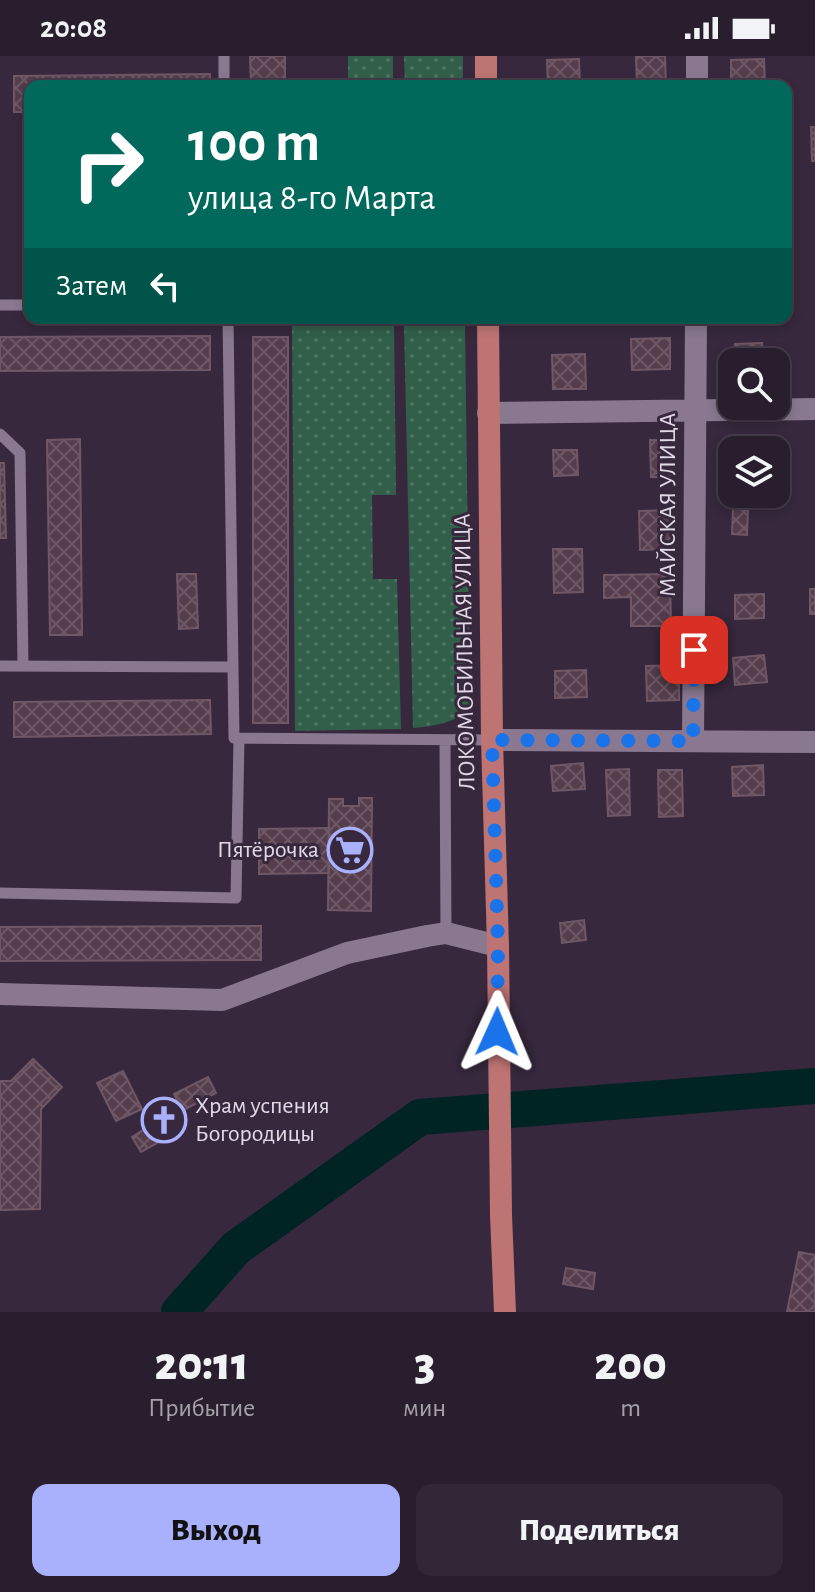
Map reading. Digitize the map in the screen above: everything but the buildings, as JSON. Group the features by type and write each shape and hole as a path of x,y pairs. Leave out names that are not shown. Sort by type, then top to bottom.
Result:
{"main road":[{"path":"486,56 486,80"},
{"name":"ЛОКОМОБИЛЬНАЯ УЛИЦА","path":"488,324 497,1032 505,1312"}],"street":[{"path":"697,56 697,80"},
{"name":"МАЙСКАЯ УЛИЦА","path":"693,741 696,324"},
{"path":"488,413 815,409"},
{"path":"492,740 815,742"},
{"path":"0,994 222,1000 347,953 446,933 498,946"}],"lane":[{"path":"224,56 224,80"},
{"path":"0,305 24,305"},
{"path":"228,324 234,738 492,740"},
{"path":"0,434 20,453 23,666"},
{"path":"0,666 233,667"},
{"path":"0,893 236,898 239,738"},
{"path":"445,740 446,933"}],"green space":[{"path":"348,56 393,56 393,80 348,80"},
{"path":"404,56 463,56 463,80 405,80"},
{"path":"292,324 394,324 396,495 372,495 373,579 397,579 401,729 295,731"},
{"path":"404,324 465,325 470,711 443,723 413,728"}],"waterway":[{"path":"179,1312 236,1248 420,1117 815,1086"}],"place":[{"name":"Пятёрочка","path":"350,850"},
{"name":"Храм успения Богородицы","path":"164,1120"}],"route":[{"path":"497,1032 498,946 492,740 693,741 694,650"}]}
